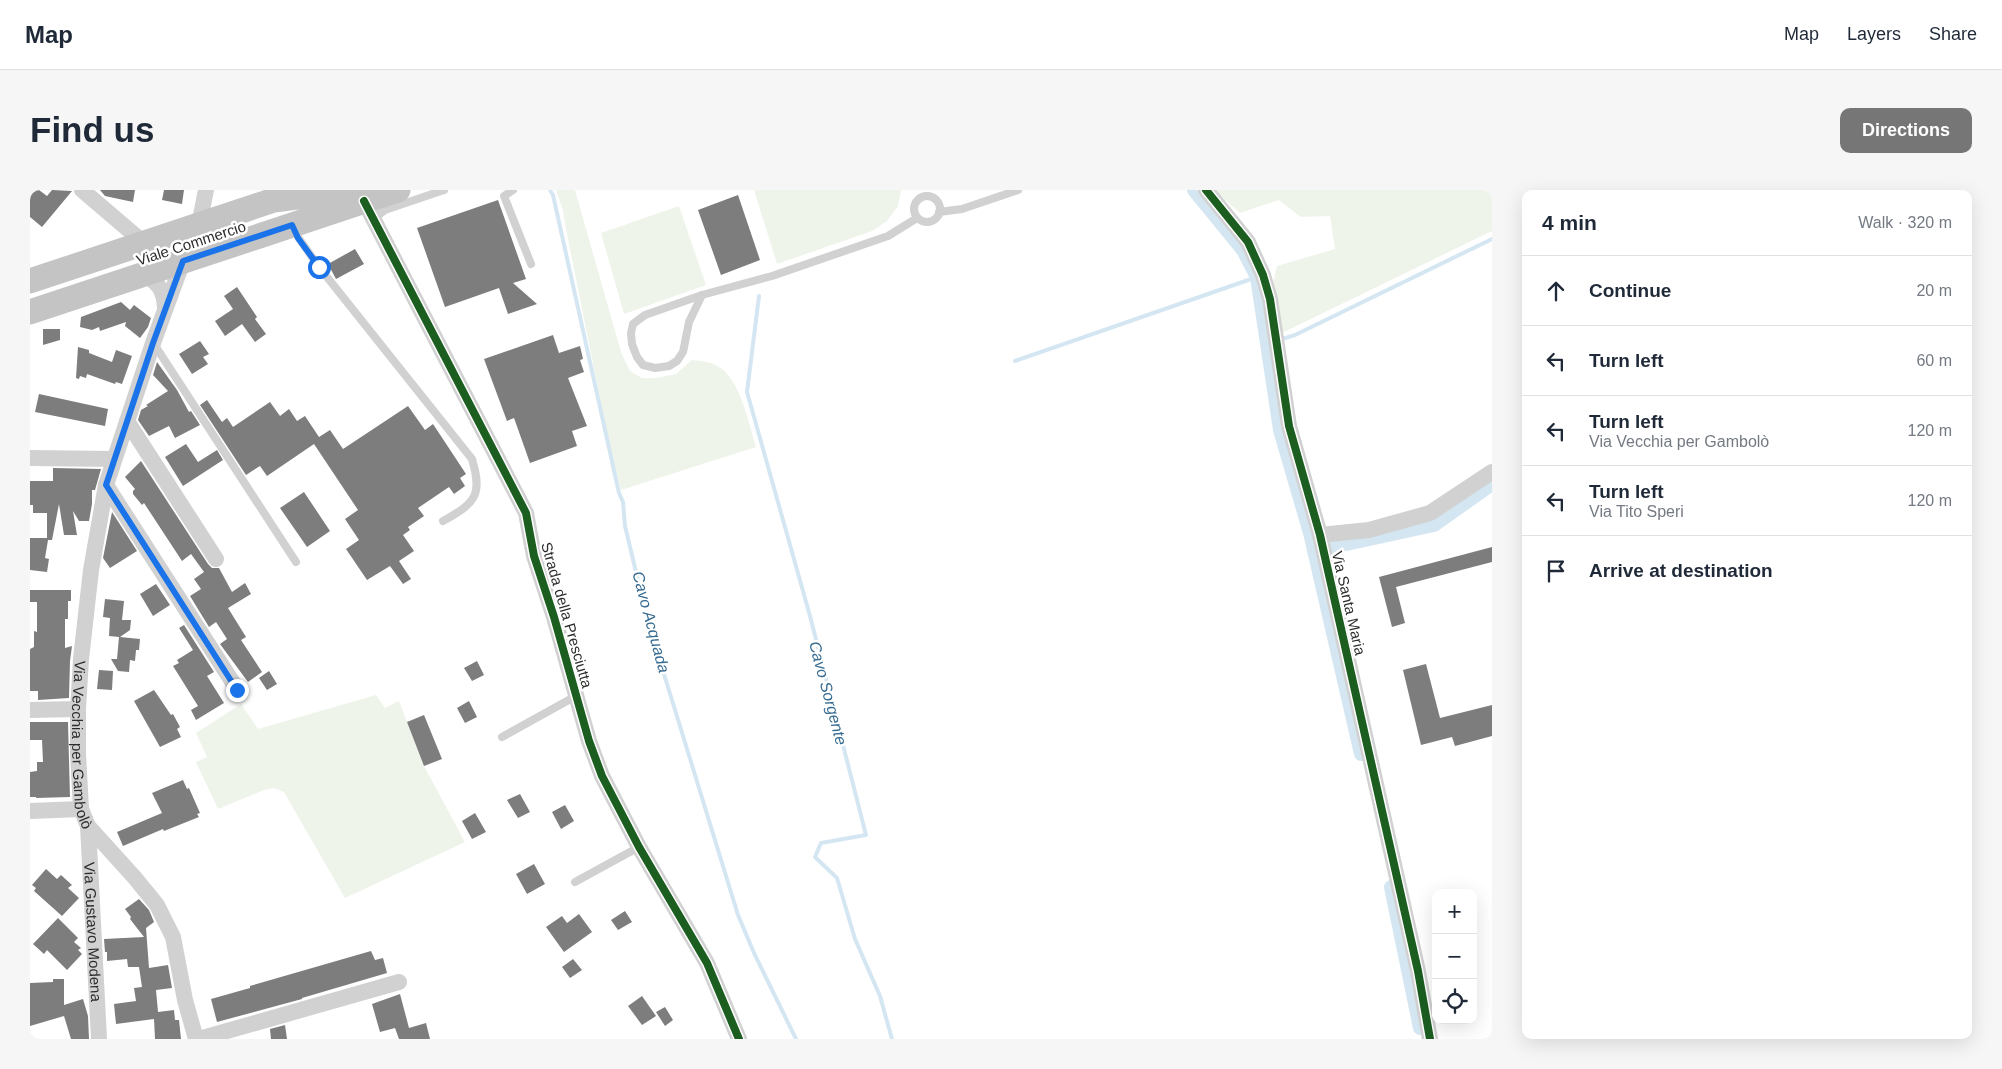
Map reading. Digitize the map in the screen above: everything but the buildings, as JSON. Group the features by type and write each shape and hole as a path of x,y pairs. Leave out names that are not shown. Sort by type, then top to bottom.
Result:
{"main road":[{"path":"30,281 274,200 358,198 398,190"},
{"path":"30,312 292,225 358,198"},
{"name":"Viale Commercio","path":"30,296 358,198"}],"street":[{"path":"82,190 137,237"},
{"path":"199,225 206,190"},
{"name":"Via Santa Maria","path":"1206,190 1248,242 1263,275 1270,299 1290,426 1322,545 1418,971 1430,1039"},
{"name":"Strada della Presciutta","path":"358,198 526,513 534,556 554,617 589,741 602,776 639,847 707,963 739,1039"},
{"name":"Via Vecchia per Gambolò","path":"183,261 165,308 106,485 91,570 81,659 78,753 82,809 88,826 157,905 173,937 186,1000 198,1039"},
{"path":"143,274 159,285 164,296 165,308"},
{"path":"127,421 216,559"},
{"path":"30,458 114,459"},
{"path":"1322,545 1430,513 1492,472"},
{"path":"106,485 237,690"},
{"path":"30,710 78,709"},
{"path":"30,811 82,809"},
{"name":"Via Gustavo Modena","path":"88,826 99,1039"},
{"path":"198,1039 399,982"}],"lane":[{"path":"358,198 385,210 444,190"},
{"path":"513,190 504,196 531,264"},
{"path":"939,212 962,209 1018,190"},
{"path":"922,194 933,198 940,207 939,212 938,216 930,222 921,221 917,218 914,209 915,204 922,194"},
{"path":"702,295 688,322 683,352 677,361 670,366 655,368 643,365 636,356 630,333 633,324 645,315 702,295 772,276 888,236 917,218"},
{"path":"292,225 298,238 319,267 472,459 478,479 476,495 462,511 443,521"},
{"path":"153,343 296,562"},
{"path":"502,737 576,696"},
{"path":"575,882 639,847"}],"shaded area":[{"path":"556,190 575,190 621,352 630,371 642,378 656,378 676,374 692,360 707,362 719,367 729,376 739,394 756,447 621,490 609,443 563,210"},
{"path":"754,190 901,191 898,206 887,221 872,231 777,264"},
{"path":"1214,190 1492,190 1492,231 1282,333 1273,284 1277,266 1335,249 1330,216 1301,217 1279,200 1240,213"},
{"path":"679,206 706,285 624,314 601,233"},
{"path":"376,695 385,708 399,701 424,766 465,842 345,898 284,792 274,788 264,790 218,809 196,762 207,757 196,733 241,704 258,729"}],"waterway":[{"name":"Cavo Acquada","path":"550,190 553,195 619,493 623,502 625,526 648,622 738,915 754,953 796,1039"},
{"path":"1194,190 1243,250 1257,277 1280,430 1310,533 1361,754"},
{"path":"1279,340 1295,335 1492,239"},
{"path":"1015,361 1257,277"},
{"name":"Cavo Sorgente","path":"759,296 747,392 810,616 866,835 821,843 815,857 837,878 855,939 880,996 892,1039"},
{"path":"1314,551 1434,525 1492,484"},
{"path":"1391,887 1420,1028"}],"cycle path":[{"path":"1206,190 1248,242 1263,275 1270,299 1289,426 1320,535 1418,971 1430,1039"},
{"path":"364,201 526,513 534,556 554,617 589,741 602,776 639,847 707,963 739,1039"}],"route":[{"path":"237,690 106,485 165,308 183,261 292,225 298,238 319,267"}]}
